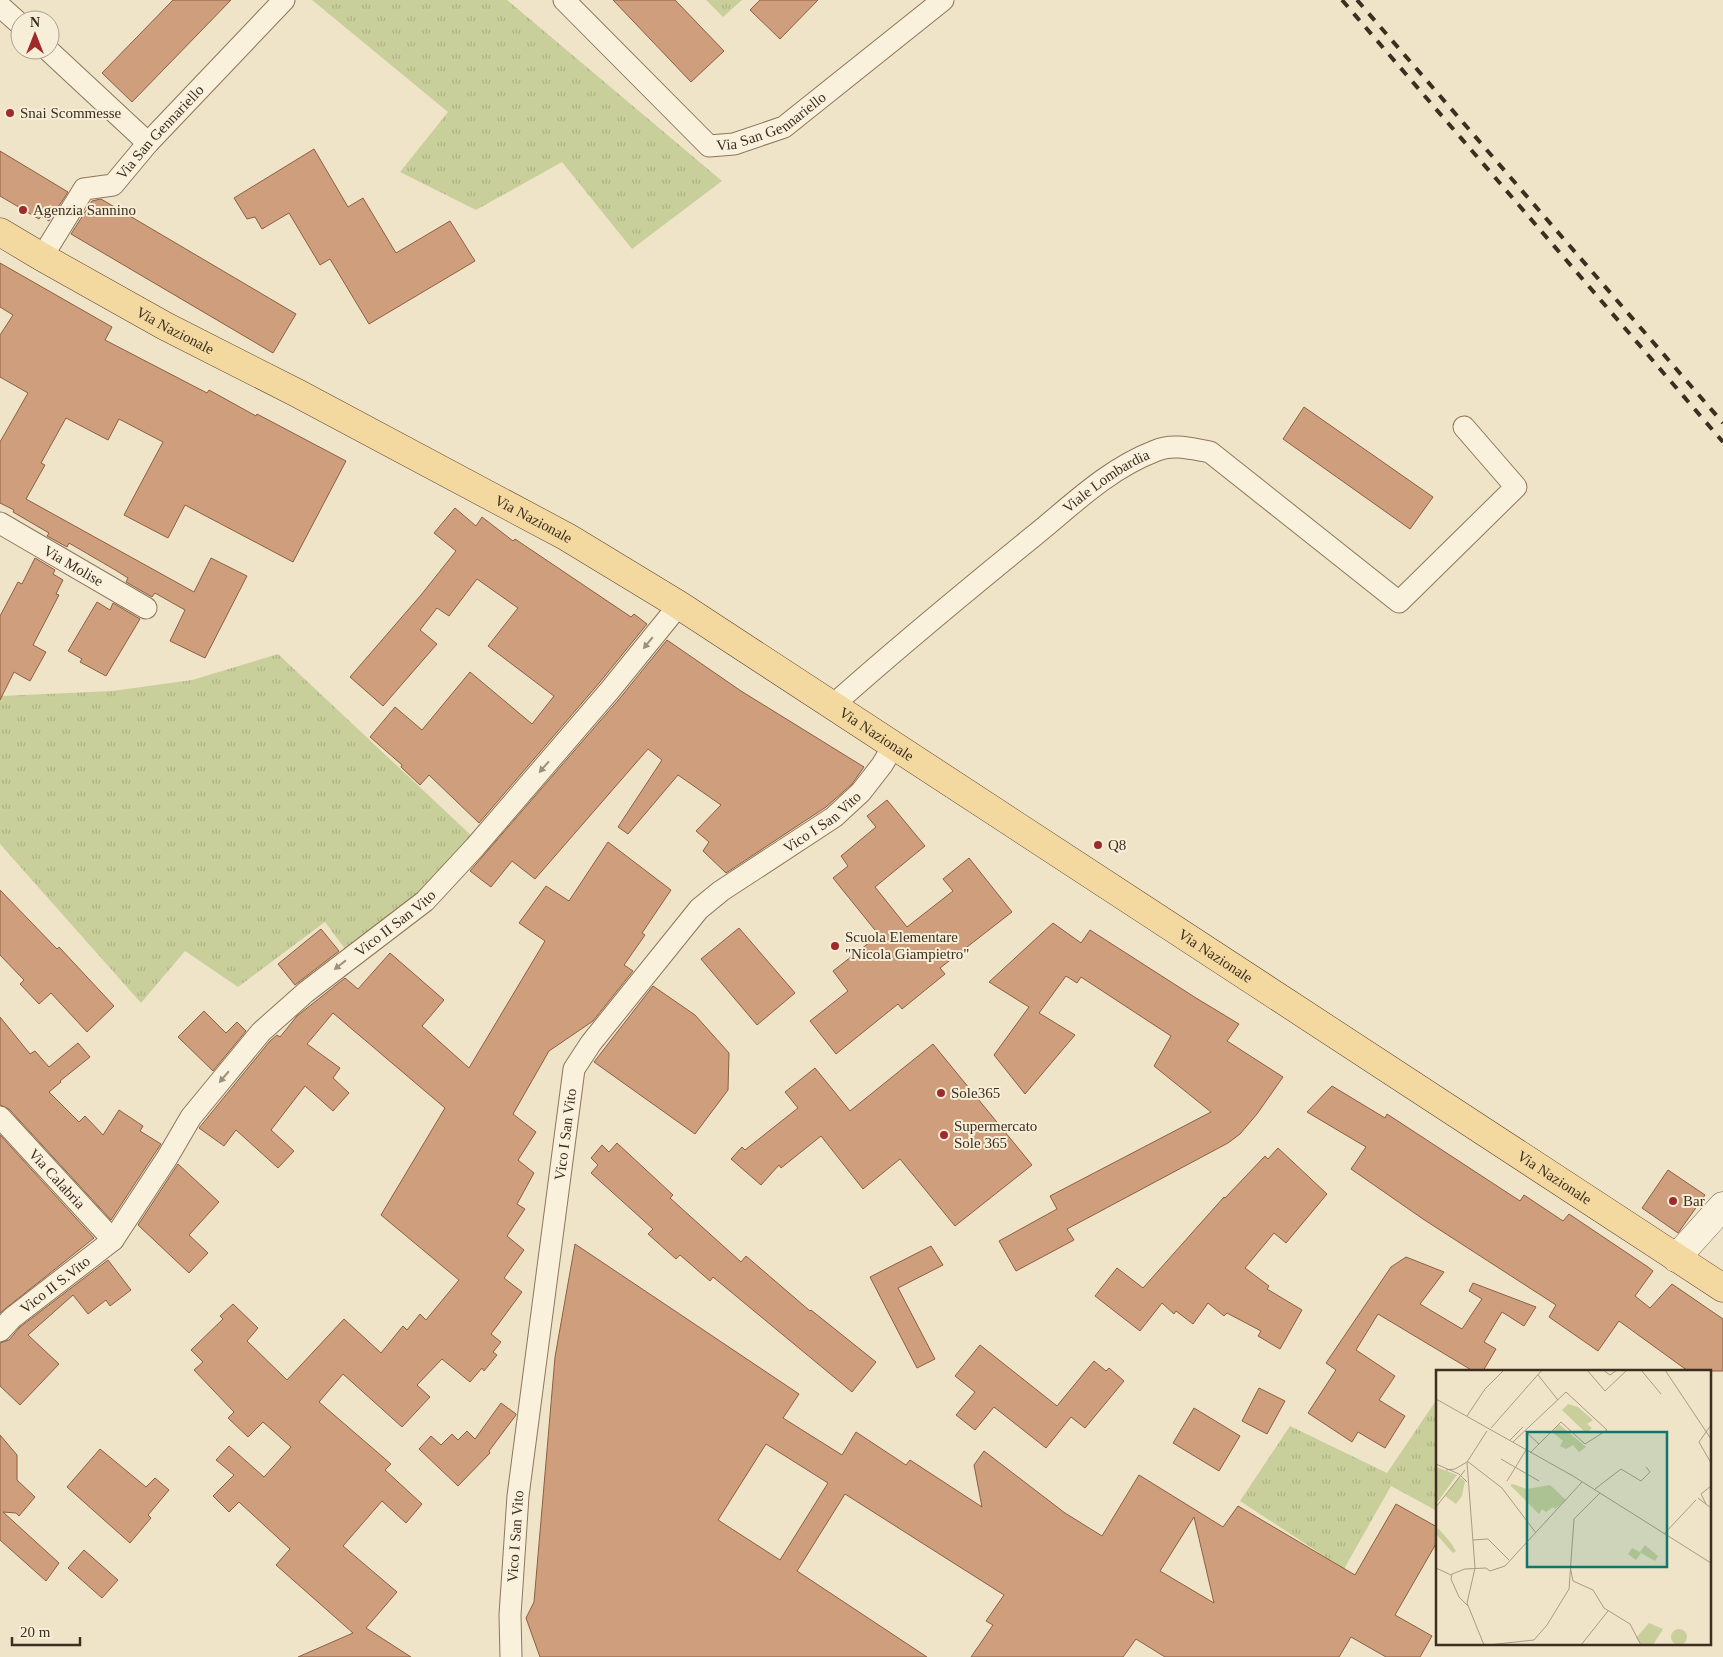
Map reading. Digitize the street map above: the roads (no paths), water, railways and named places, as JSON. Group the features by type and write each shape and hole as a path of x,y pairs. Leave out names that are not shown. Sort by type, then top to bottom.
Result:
{"main road":[{"name":"Via Nazionale","path":"0,232 165,326 297,393 566,537 679,605 1723,1288"}],"street":[{"name":"Via San Gennariello","path":"42,257 84,189 113,185 148,143 284,0"},
{"name":"Via San Gennariello","path":"564,0 709,146 734,144 784,128 943,0"},
{"path":"0,6 10,15"},
{"path":"59,60 148,143"},
{"name":"Viale Lombardia","path":"832,706 1092,486 1156,450 1180,446 1210,452 1399,602 1516,487 1464,427"},
{"name":"Via Molise","path":"0,523 146,608"},
{"name":"Vico II San Vito","path":"113,1240 167,1158 191,1117 261,1032 306,992 425,901 475,847 604,698 679,605"},
{"name":"Vico I San Vito","path":"511,1657 510,1615 518,1496 574,1069 591,1043 699,909 721,892 834,817 862,792 894,745"},
{"name":"Via Calabria","path":"0,1117 113,1240"},
{"path":"1676,1258 1723,1206"},
{"name":"Vico II S.Vito","path":"0,1331 12,1318 113,1240"},
{"path":"510,1615 524,1657"}],"railway":[{"path":"1342,0 1723,442"},
{"path":"1357,0 1723,423"}],"place":[{"name":"Snai Scommesse","path":"10,113"},
{"name":"Agenzia Sannino","path":"23,210"},
{"name":"Q8","path":"1098,845"},
{"name":"Scuola Elementare \"Nicola Giampietro\"","path":"835,946"},
{"name":"Sole365","path":"941,1093"},
{"name":"Supermercato Sole 365","path":"944,1135"},
{"name":"Bar","path":"1673,1201"}]}
